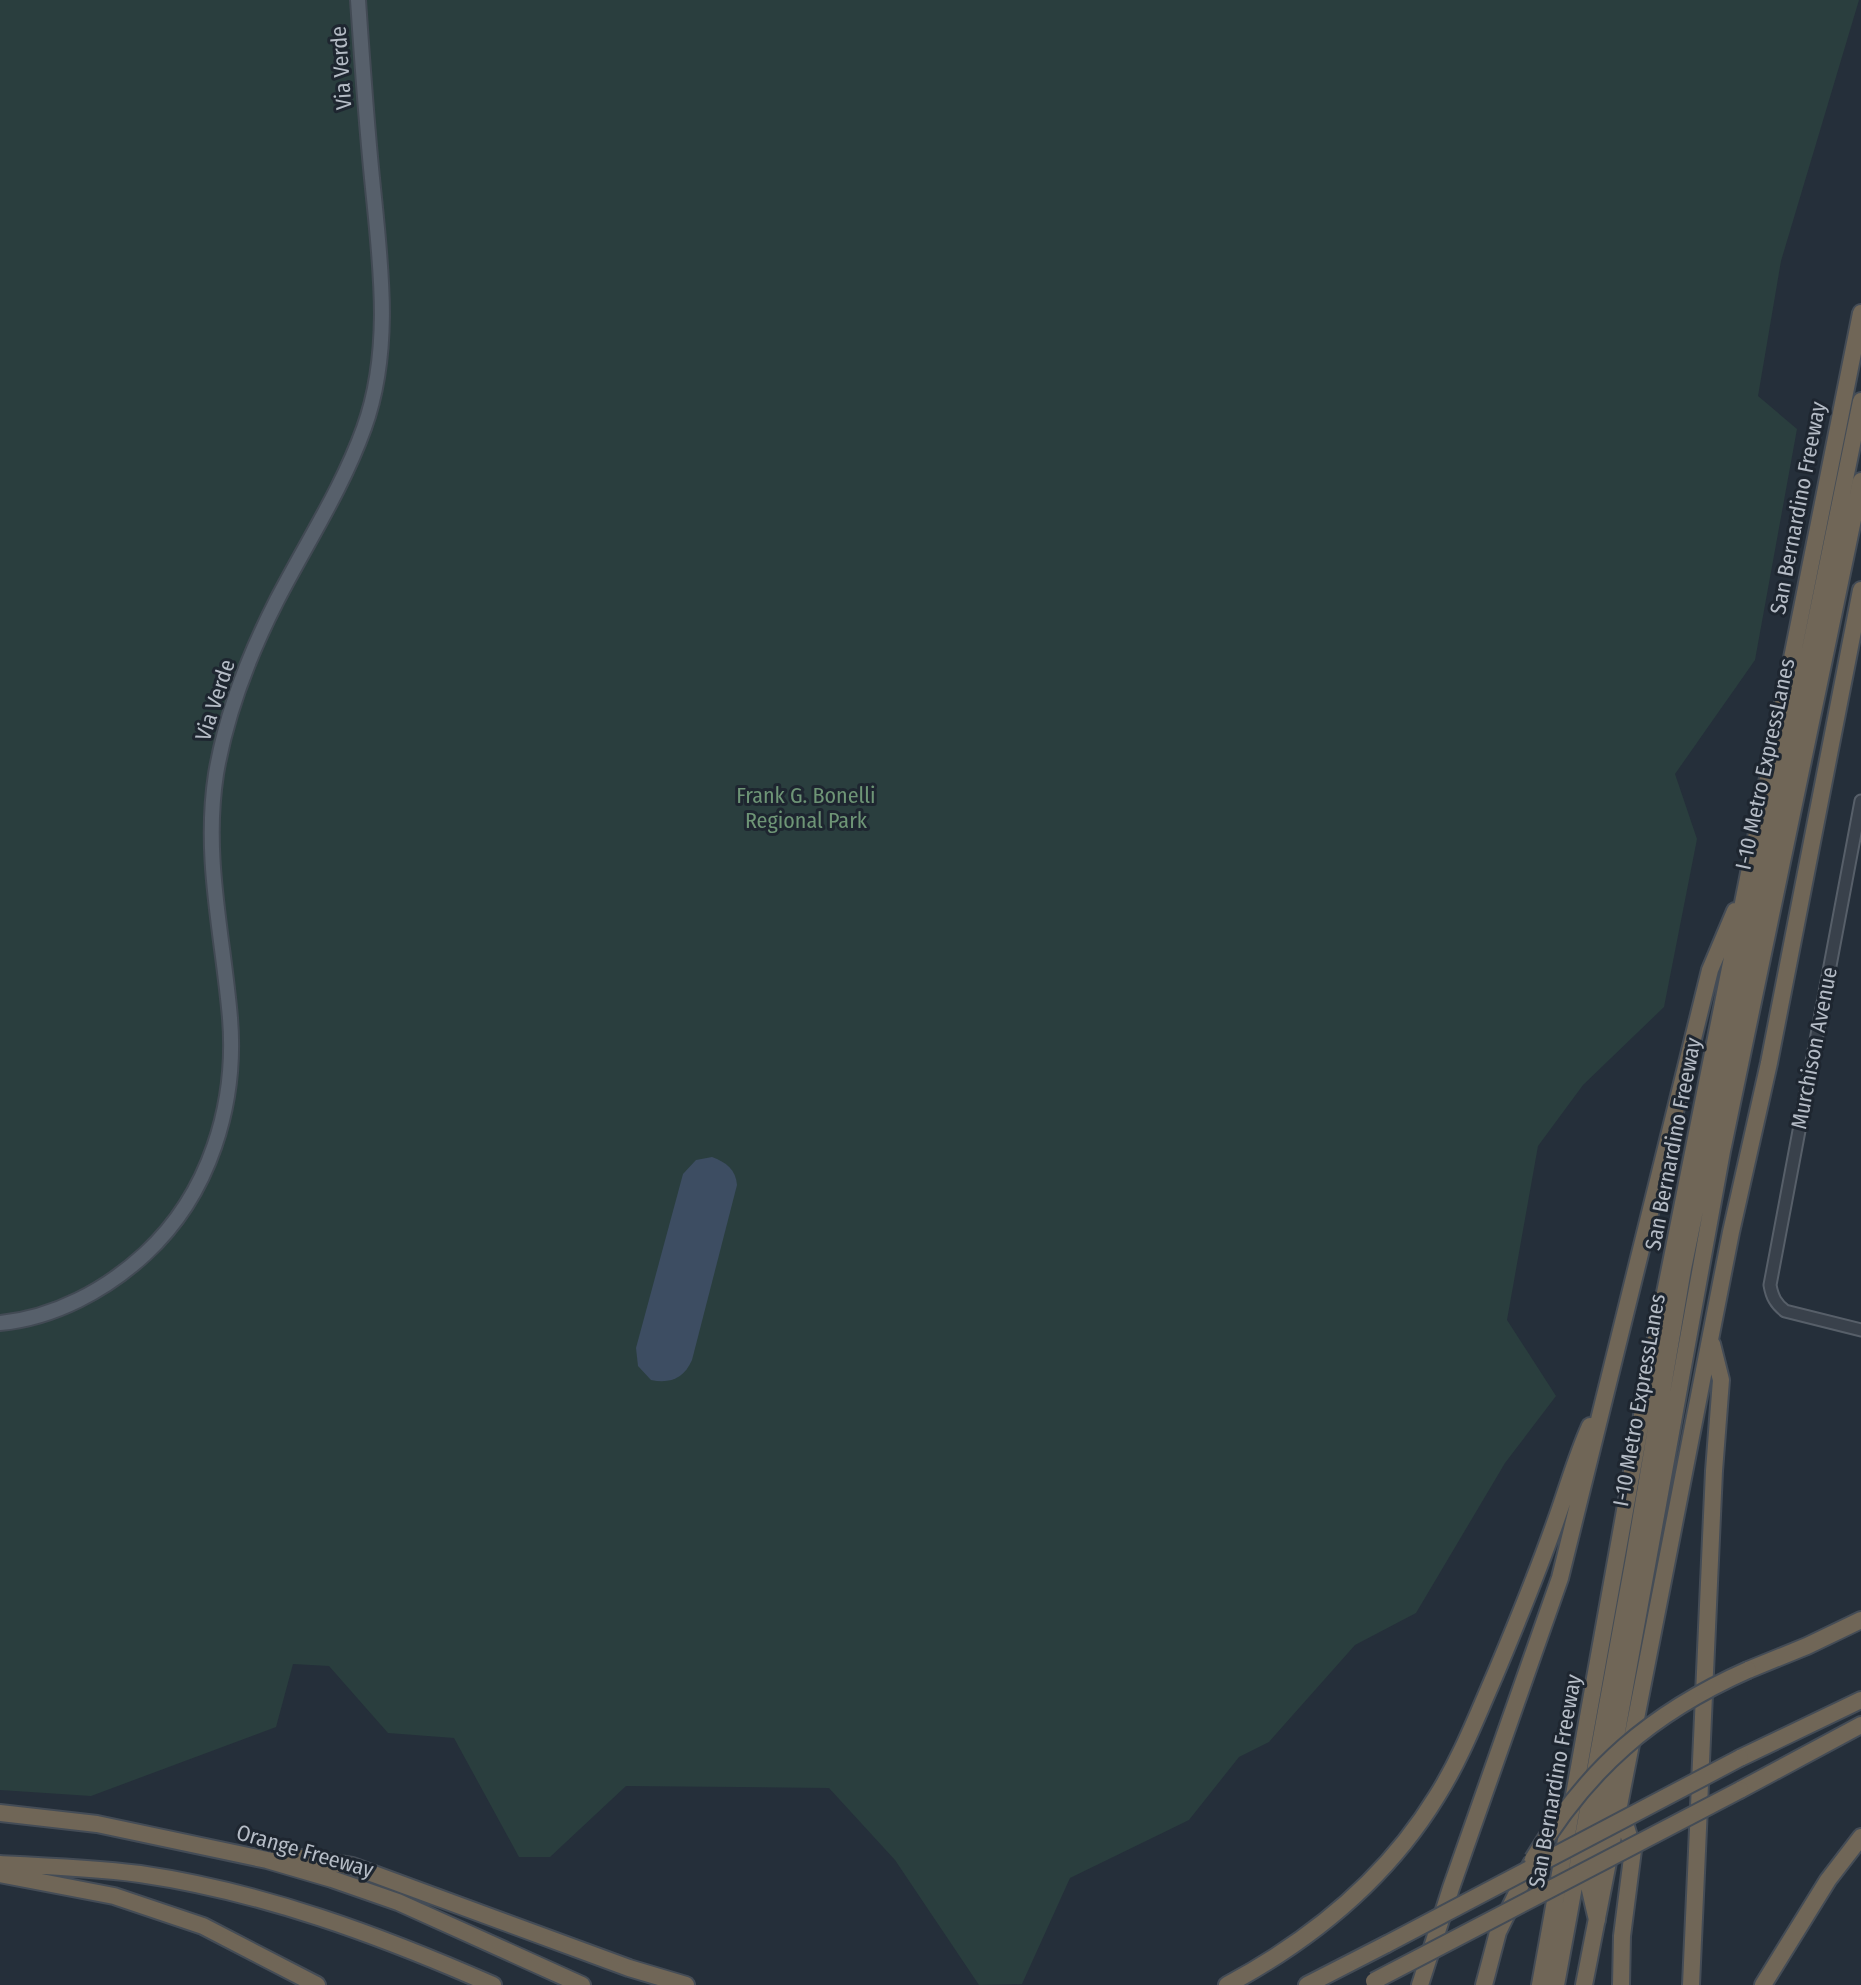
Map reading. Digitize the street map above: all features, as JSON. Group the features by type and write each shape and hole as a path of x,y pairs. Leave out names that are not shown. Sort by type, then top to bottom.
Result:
{"highway":[{"name":"San Bernardino Freeway","path":"1540,1985 1655,1343 1861,313"},
{"name":"I-10 Metro ExpressLanes","path":"1556,1985 1683,1269 1861,401"},
{"name":"I-10 Metro ExpressLanes","path":"1597,1920 1589,1886 1709,1222 1861,481"},
{"path":"1584,1985 1731,1232 1769,1063 1861,590"},
{"path":"1420,1985 1560,1578 1710,970 1747,880"},
{"path":"1691,1985 1714,1471 1721,1380 1711,1339"},
{"path":"1227,1985 1270,1962 1322,1925 1359,1892 1408,1838 1437,1796 1468,1739 1511,1637 1582,1444 1602,1399"},
{"path":"1484,1985 1498,1932 1533,1859 1579,1791 1606,1763 1663,1717 1748,1670 1861,1620"},
{"path":"1807,1646 1861,1631"},
{"path":"1307,1985 1740,1758 1861,1700"},
{"path":"1370,1983 1861,1725"},
{"path":"1620,1808 1633,1850 1622,1936 1621,1985"},
{"name":"Orange Freeway","path":"0,1813 97,1824 195,1843 332,1879 398,1902 582,1985"},
{"path":"1763,1985 1828,1880 1861,1837"},
{"path":"195,1843 352,1866 629,1968 686,1985"},
{"path":"0,1864 140,1874 280,1904 382,1938 493,1985"},
{"path":"0,1874 114,1896 203,1926 317,1985"},
{"path":"445,1964 473,1985"}],"main road":[{"name":"Via Verde","path":"0,1323 65,1306 129,1268 165,1232 188,1201 220,1135 228,1082 230,1022 211,870 216,776 227,726 248,665 277,601 340,484 365,425 380,368 382,297 358,0"}],"street":[{"name":"Murchison Avenue","path":"1861,801 1856,852 1771,1275 1772,1295 1785,1311 1861,1330"}],"green space":[{"name":"Frank G. Bonelli Regional Park","path":"0,0 1859,0 1781,261 1758,396 1797,429 1755,660 1675,774 1697,839 1664,1007 1583,1085 1538,1146 1507,1320 1556,1396 1505,1463 1416,1613 1355,1645 1269,1742 1239,1757 1189,1820 1070,1878 1022,1984 979,1985 895,1860 829,1788 626,1786 550,1857 519,1857 454,1738 388,1733 329,1666 293,1664 276,1727 91,1796 0,1790"}],"water":[{"path":"712,1157 729,1167 737,1185 692,1360 676,1378 651,1380 638,1366 636,1348 683,1174 696,1160"}]}
